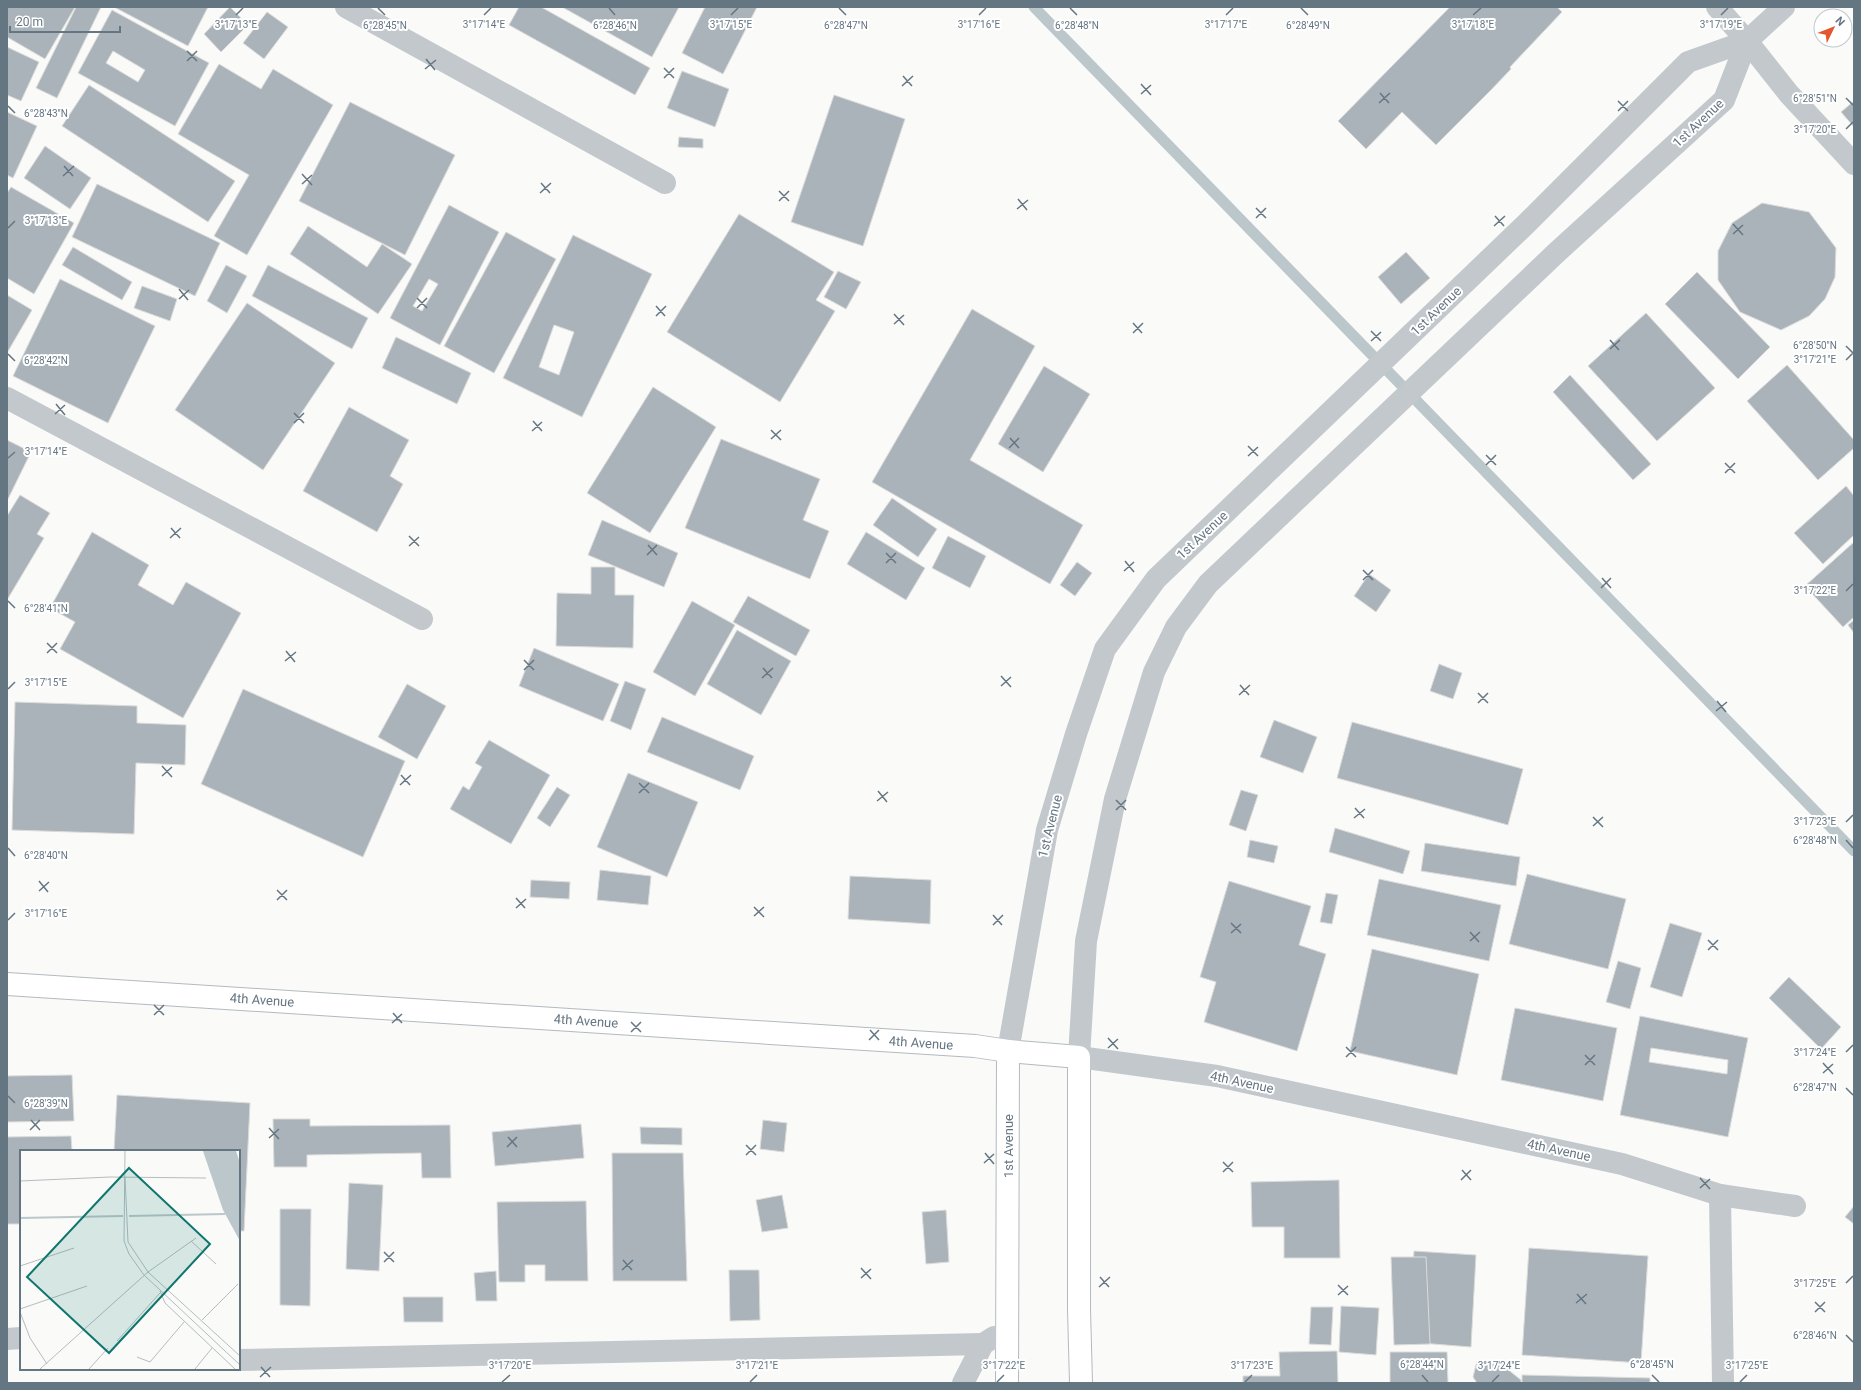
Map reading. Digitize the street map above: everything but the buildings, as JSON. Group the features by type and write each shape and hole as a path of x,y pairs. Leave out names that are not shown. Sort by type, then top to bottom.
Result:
{"main road":[{"name":"4th Avenue","path":"7,984 975,1046 1008,1052 1078,1056"},
{"name":"1st Avenue","path":"1007,1383 1008,1052"},
{"name":"1st Avenue","path":"1078,1056 1079,1309 1081,1383"}],"street":[{"path":"346,7 665,183"},
{"path":"1717,7 1748,41 1790,94 1854,164"},
{"path":"1748,41 1784,7"},
{"name":"1st Avenue","path":"1008,1052 1047,830 1105,649 1156,579 1526,224 1688,62 1748,41"},
{"name":"1st Avenue","path":"1078,1056 1086,941 1115,799 1154,672 1176,627 1208,584 1555,254 1724,100 1748,41"},
{"path":"7,398 422,619"},
{"name":"4th Avenue","path":"1078,1056 1217,1076 1622,1164 1720,1195 1795,1206"},
{"path":"1720,1195 1723,1383"},
{"path":"963,1383 983,1344 1006,1328"},
{"path":"7,1339 20,1338"},
{"path":"240,1360 983,1344"}],"waterway":[{"path":"1034,7 1854,851"}]}
